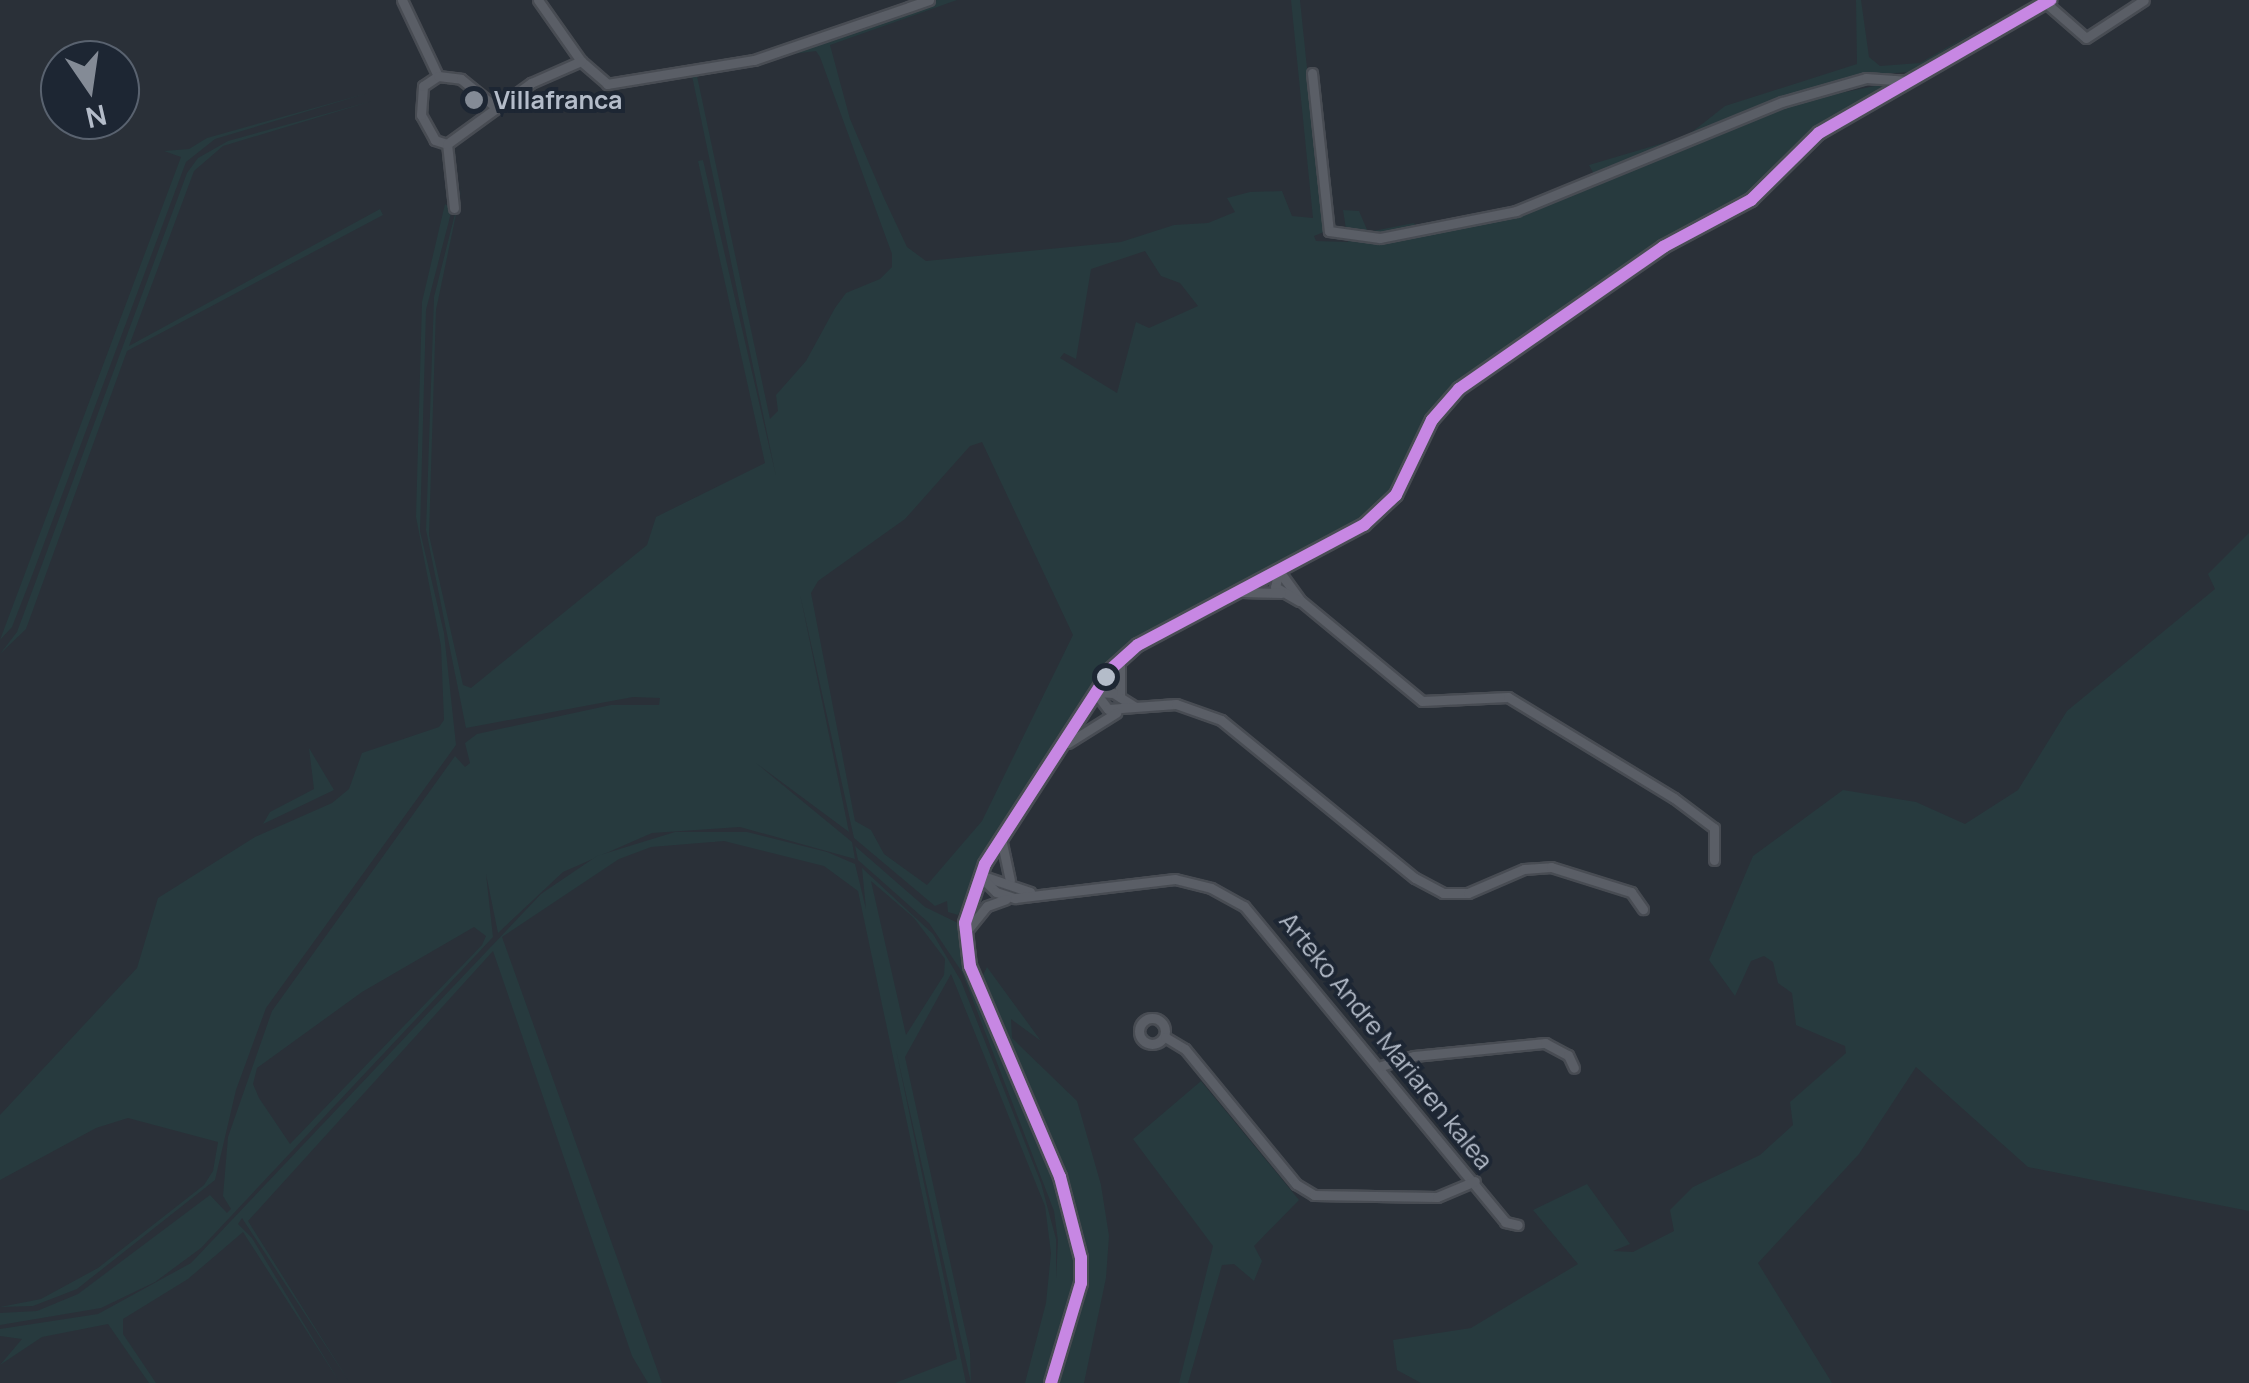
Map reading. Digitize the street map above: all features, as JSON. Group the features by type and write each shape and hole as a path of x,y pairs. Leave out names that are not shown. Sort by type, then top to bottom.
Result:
{"street":[{"path":"402,0 438,76"},
{"path":"538,0 582,61 608,84 754,60 928,0"},
{"path":"1051,1383 1081,1283 1079,1247 1060,1177 1012,1074 965,940 980,875 1120,658 1302,559 1387,506 1432,420 1459,388 1663,246 1752,200 1819,134 2048,1 2086,38 2144,0"},
{"path":"447,144 497,108 582,61"},
{"path":"1312,73 1329,231 1380,238 1516,211 1782,102 1866,78 1905,81"},
{"path":"447,144 435,140 421,115 423,86 438,76 461,79 497,108"},
{"path":"447,144 454,208"},
{"path":"1294,590 1302,559"},
{"path":"1279,571 1301,602"},
{"path":"1279,571 1275,587 1281,593 1301,602 1422,701 1508,697 1674,798 1714,828 1714,860"},
{"path":"1239,592 1281,593"},
{"path":"1120,658 1120,696"},
{"path":"1095,692 1120,696 1134,706"},
{"path":"1095,692 1101,706 1119,711"},
{"path":"1068,743 1119,711 1134,706 1176,704 1221,720 1415,878 1443,893 1468,893 1524,869 1551,867 1630,892 1643,909"},
{"path":"1004,834 1001,850 1011,883"},
{"path":"980,875 996,892 1016,898"},
{"name":"Arteko Andre Mariaren kalea","path":"980,875 1038,894"},
{"name":"Arteko Andre Mariaren kalea","path":"965,940 986,906 1038,894 1159,878 1227,896 1258,917 1506,1222 1518,1225"},
{"path":"1165,1037 1185,1049 1296,1184 1314,1195 1437,1197 1475,1181"},
{"path":"1381,1066 1414,1056 1545,1043 1568,1055 1574,1068"}],"green space":[{"path":"937,0 957,0 830,45 850,119 884,198 907,247 926,261 1121,242 1174,225 1208,223 1235,212 1227,198 1250,192 1282,191 1292,216 1313,218 1291,0 1300,0 1324,232 1314,236 1316,241 1348,242 1343,210 1359,211 1368,232 1414,223 1420,233 1542,204 1792,103 1894,82 1826,122 1736,204 1460,382 1441,399 1400,478 1369,517 1124,650 986,854 958,915 948,912 947,901 935,906 854,838 800,594 849,832 756,763 852,842 855,859 740,827 652,833 563,872 498,933 486,874 493,937 201,1248 155,1282 101,1308 0,1325 0,1313 37,1311 78,1294 210,1195 227,1213 231,1209 223,1196 228,1137 272,1011 455,756 465,767 470,763 465,743 477,734 611,705 659,705 660,698 633,697 466,728 426,530 434,297 462,186 436,310 429,535 463,685 471,688 647,545 656,517 765,463 698,161 703,160 776,476 692,76 697,76 770,419 778,411 776,395 806,361 846,293 880,279 892,267 892,254 820,57 816,51 768,57","holes":["1145,251 1161,276 1180,283 1198,306 1149,328 1136,322 1117,393 1060,358 1064,353 1076,359 1091,269","982,442 1073,635 982,821 927,885 884,854 871,830 855,821 811,593 818,581 905,519 970,446","474,927 486,936 482,945 290,1144 259,1098 253,1084 257,1068 362,992"]},
{"path":"1856,0 1861,0 1869,57 1880,66 1920,63 1979,29 1910,72 1866,75 1780,99 1595,176 1589,165 1687,136 1725,106 1857,64"},
{"path":"368,93 215,139 186,162 12,627 0,640 181,157 164,151 189,149 207,138"},
{"path":"372,101 223,146 194,171 129,346 380,209 383,215 127,351 26,629 0,654 17,632 187,173 198,158 228,141"},
{"path":"445,204 452,209 426,310 420,531 444,633 456,745 266,1008 236,1090 215,1180 77,1289 33,1306 0,1307 41,1299 98,1268 204,1185 213,1171 218,1142 128,1118 96,1128 0,1180 0,1115 137,968 158,898 255,837 332,803 349,789 362,753 439,727 444,720 441,646 416,517 422,302"},
{"path":"2249,533 2249,1211 2028,1167 1916,1067 1859,1154 1758,1263 1832,1383 1421,1383 1397,1370 1393,1340 1471,1328 1578,1264 1533,1210 1587,1184 1630,1244 1613,1251 1633,1252 1674,1231 1670,1210 1693,1187 1760,1155 1793,1125 1790,1102 1846,1053 1845,1046 1796,1025 1792,993 1778,983 1773,962 1764,956 1751,961 1735,996 1709,960 1753,856 1843,790 1916,802 1965,824 2018,790 2067,711 2215,589 2208,574"},
{"path":"309,748 334,790 263,824 270,812 314,789"},
{"path":"675,832 747,832 827,852 855,864 866,909 862,868 933,934 961,981 1041,1183 1056,1239 1056,1279 1058,1241 1054,1211 962,972 929,923 858,860 855,846 925,907 960,924 968,974 1056,1182 1077,1267 1047,1383 1025,1383 1046,1303 1051,1253 1045,1206 951,974 905,1057 970,1352 971,1383 896,1050 966,1383 895,1383 957,1359 858,891 824,866 724,841 651,847 619,859 502,937 662,1383 648,1383 632,1356 493,951 248,1221 350,1383 242,1218 238,1224 252,1238 340,1383 243,1232 188,1279 123,1319 123,1334 156,1383 149,1383 108,1324 42,1337 0,1365 22,1339 0,1336 0,1329 98,1314 191,1263 541,894 597,856","holes":["871,881 914,918 945,959 944,975 906,1035"]},
{"path":"987,967 1041,1041 1011,1019 1012,1038 1077,1101 1101,1185 1109,1236 1106,1278 1084,1383 1056,1383 1087,1280 1076,1207 981,979"},
{"path":"1201,1081 1299,1200 1254,1246 1262,1261 1254,1281 1234,1264 1222,1265 1188,1383 1179,1383 1213,1246 1133,1139"}],"transit line":[{"path":"1051,1383 1081,1283 1081,1258 1060,1177 970,966 965,923 985,864 1111,669 1138,645 1364,525 1396,495 1432,420 1459,389 1663,247 1751,200 1819,133 2050,0"}],"place":[{"name":"Villafranca","path":"474,100"}]}
